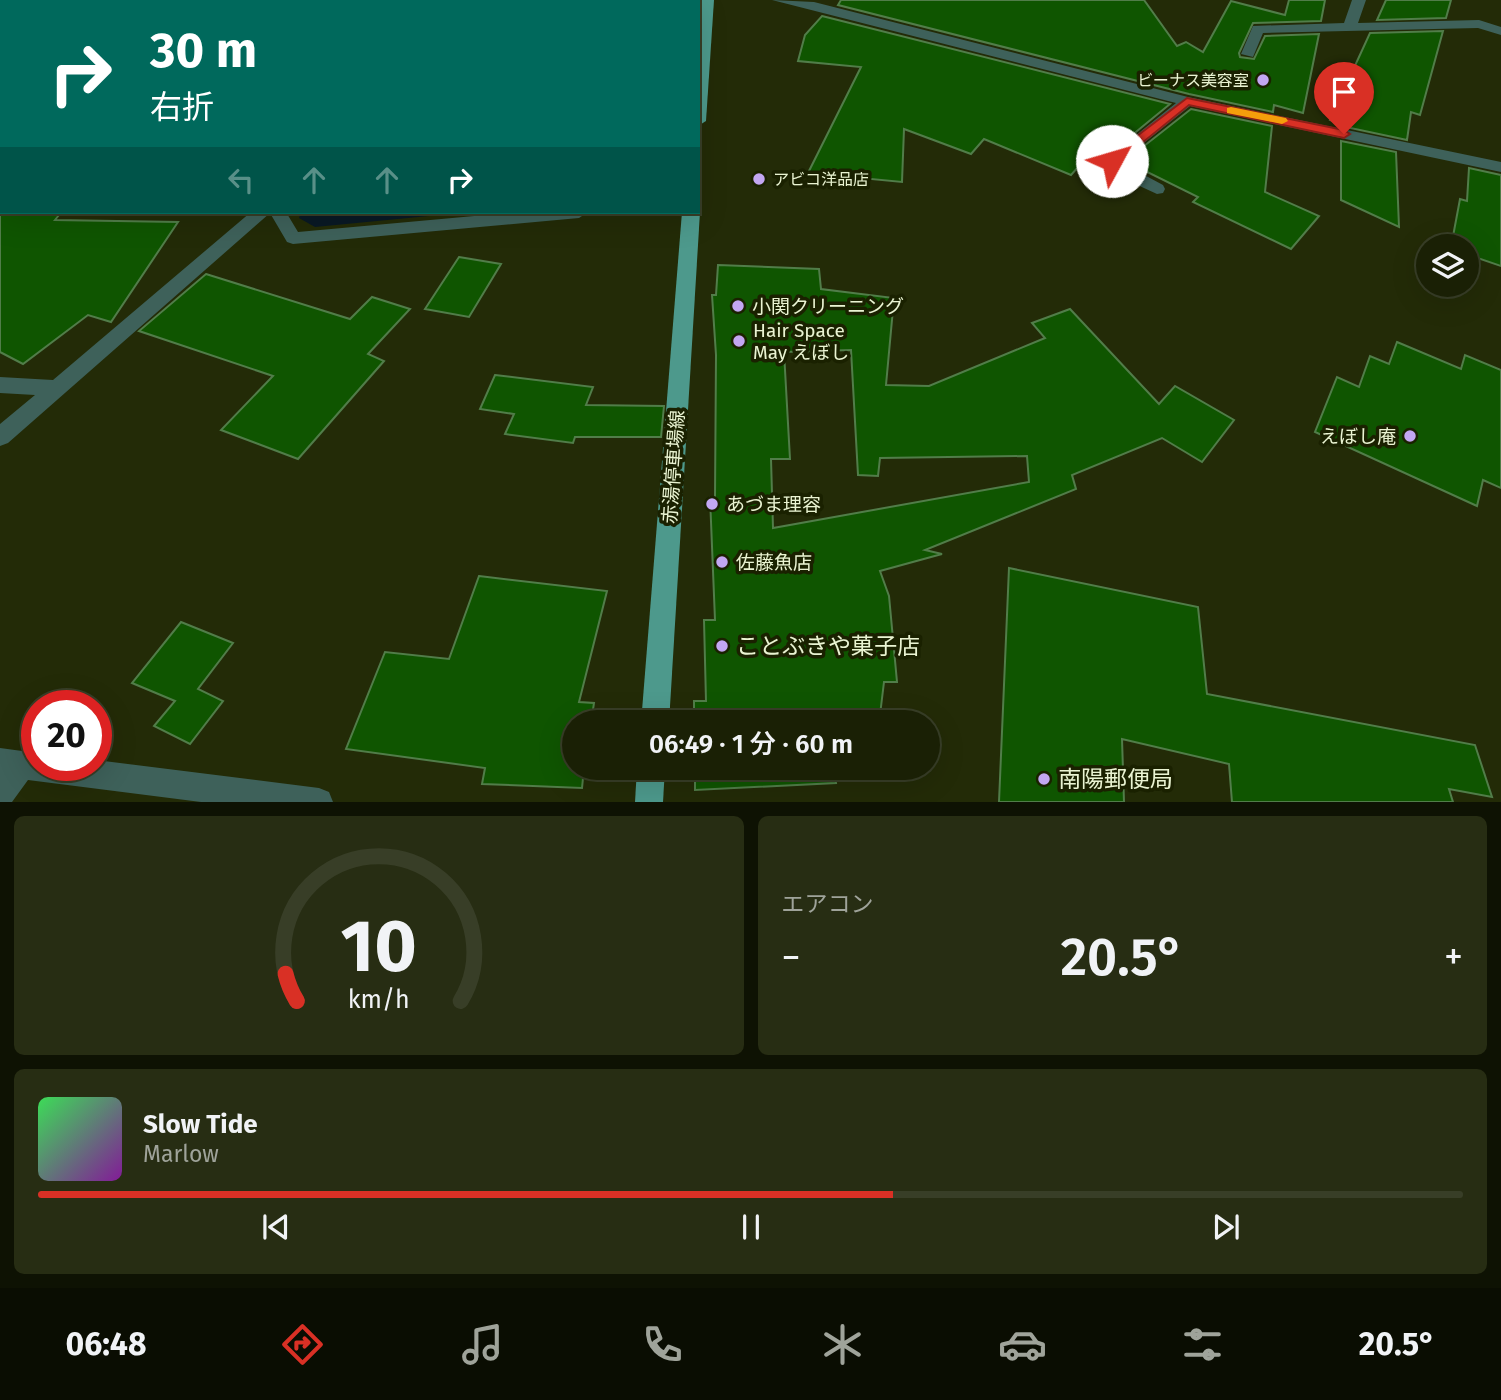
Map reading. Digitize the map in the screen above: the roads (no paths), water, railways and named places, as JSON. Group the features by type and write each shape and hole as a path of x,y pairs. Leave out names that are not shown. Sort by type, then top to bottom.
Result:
{"main road":[{"path":"700,72 707,0"},
{"name":"赤湯停車場線","path":"656,710 691,214"},
{"path":"649,802 650,780"}],"street":[{"path":"779,0 814,6 1187,101 1501,167"},
{"path":"1349,28 1359,0"},
{"path":"1248,54 1258,29 1479,24 1501,31"},
{"path":"1157,188 1113,167 1112,161 1187,101"},
{"path":"0,437 260,214"},
{"path":"279,214 293,238 557,214"},
{"path":"0,385 56,388"},
{"path":"0,794 11,764 319,802"}],"water":[{"path":"300,214 449,214 315,227 299,218"}],"place":[{"name":"ビーナス美容室","path":"1263,80"},
{"name":"アビコ洋品店","path":"759,179"},
{"name":"小関クリーニング","path":"738,306"},
{"name":"Hair Space May えぼし","path":"739,341"},
{"name":"えぼし庵","path":"1410,436"},
{"name":"あづま理容","path":"712,504"},
{"name":"佐藤魚店","path":"722,562"},
{"name":"ことぶきや菓子店","path":"722,646"},
{"name":"南陽郵便局","path":"1044,779"}]}
